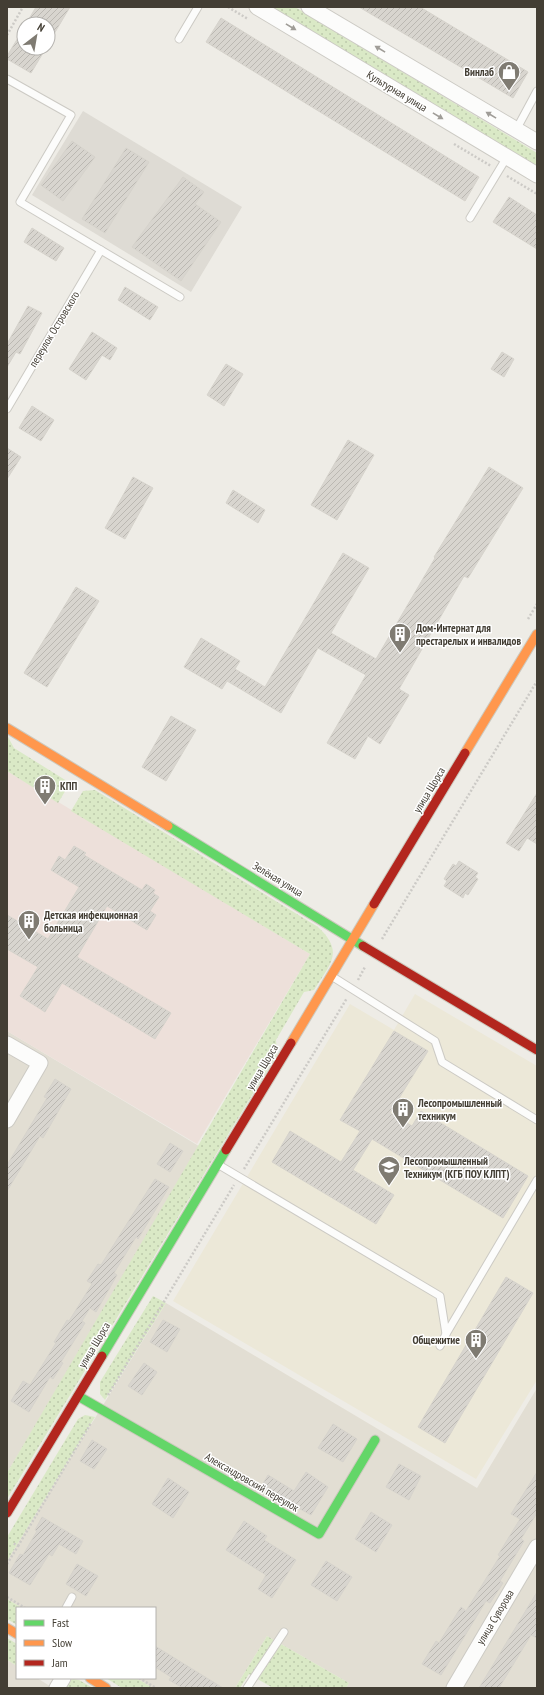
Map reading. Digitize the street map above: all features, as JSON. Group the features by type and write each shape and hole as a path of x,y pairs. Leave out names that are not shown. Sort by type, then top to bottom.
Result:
{"street":[{"name":"Культурная улица","path":"257,7 537,175"},
{"path":"309,7 537,142"},
{"name":"улица Щорса","path":"7,1513 537,634"},
{"name":"Зелёная улица","path":"7,728 339,930 352,940 537,1050"},
{"path":"7,1044 40,1063 7,1120"},
{"name":"Александровский переулок","path":"78,1396 318,1534 375,1440"},
{"name":"улица Суворова","path":"454,1688 537,1546"},
{"path":"7,1628 16,1633"},
{"path":"57,1688 62,1679"},
{"path":"92,1679 106,1688"}],"lane":[{"path":"179,39 198,7"},
{"path":"7,79 71,115 20,202 180,297"},
{"path":"516,130 537,91"},
{"path":"470,218 507,157"},
{"name":"переулок Островского","path":"7,409 101,250"},
{"path":"331,976 435,1040 442,1062 537,1120"},
{"path":"218,1164 440,1296 446,1334"},
{"path":"440,1346 537,1180"},
{"path":"67,1607 72,1597"},
{"path":"247,1688 284,1632"}],"path":[{"path":"7,35 23,7"},
{"path":"7,1564 537,681"},
{"path":"12,1543 18,1546"},
{"path":"7,1597 23,1607"},
{"path":"141,1679 156,1688"}],"shaded area":[{"path":"83,111 242,207 191,292 32,195"},
{"path":"7,771 310,954 197,1144 7,1031"},
{"name":"Лесопромышленный Техникум (КГБ ПОУ КЛПТ)","path":"415,994 537,1066 537,1380 476,1479 173,1301 350,1004 394,1030"},
{"path":"7,1031 202,1148 7,1473"},
{"path":"166,1303 477,1488 537,1388 537,1688 346,1688 349,1683 267,1636 235,1688 153,1688 138,1679 156,1679 156,1607 20,1607 7,1599 7,1561"},
{"path":"7,1660 16,1665 16,1679 39,1679 53,1688 7,1688"}],"green space":[{"path":"268,7 295,7 537,153 537,169"},
{"path":"7,735 14,748 70,783 58,803 7,771"},
{"path":"95,790 318,927 331,944 333,951 332,958 325,973 314,990 304,992 276,1040 277,1054 7,1499 7,1473 310,954 71,811 83,791"},
{"path":"153,1296 166,1303 105,1400 100,1394 100,1382"},
{"path":"85,1415 95,1417 7,1561 7,1537 78,1419"},
{"path":"7,1599 20,1607 16,1607 16,1624 7,1619"},
{"path":"267,1636 349,1683 346,1688 273,1688 249,1674 240,1688 235,1688"},
{"path":"7,1638 16,1643 16,1665 7,1660"},
{"path":"73,1679 79,1680 93,1688 64,1688 69,1681"},
{"path":"108,1679 138,1679 153,1688 122,1688"}],"building":[{"path":"36,7 70,7 56,31 56,16 31,16"},
{"path":"359,7 420,7 528,72 513,98"},
{"path":"221,18 479,177 465,201 206,42"},
{"path":"16,41 16,56 41,56 31,73 7,59 7,56"},
{"path":"72,141 95,157 63,201 41,185"},
{"path":"126,148 149,162 105,233 82,219"},
{"path":"183,177 204,192 195,204 221,222 181,281 132,247"},
{"path":"509,197 537,215 537,249 493,222"},
{"path":"32,228 64,248 56,261 24,242"},
{"path":"125,287 158,307 150,320 118,300"},
{"path":"28,306 42,313 20,354 16,352 7,367 7,344"},
{"path":"92,332 117,348 110,360 102,355 86,380 69,369"},
{"path":"502,352 514,359 504,377 491,369"},
{"path":"226,364 243,374 224,406 207,395"},
{"path":"32,406 54,420 41,441 19,428"},
{"path":"348,440 374,455 337,520 311,505"},
{"path":"7,448 21,457 7,479"},
{"name":"Дом-Интернат для престарелых и инвалидов","path":"489,467 523,488 468,578 464,576 399,689 409,695 380,744 368,736 355,759 327,743 366,675 318,648 281,713 227,681 222,689 184,667 201,638 240,661 235,669 265,687 343,553 369,568 331,633 376,659 435,558 434,557"},
{"path":"133,477 153,488 125,539 105,528"},
{"path":"233,490 265,510 258,523 226,503"},
{"path":"76,587 99,601 47,687 24,673"},
{"path":"171,716 196,730 166,781 142,767"},
{"path":"537,793 537,844 527,838 519,851 506,843"},
{"name":"Детская инфекционная больница","path":"74,846 86,853 84,855 142,890 146,884 155,890 153,893 159,897 150,911 156,915 147,930 107,906 77,957 171,1013 155,1039 62,983 45,1012 20,996 38,967 7,949 7,915 48,939 79,887 51,870 59,856 65,860"},
{"path":"459,861 478,873 475,877 478,879 468,895 465,893 463,898 444,886 447,881 444,879 453,864 456,866"},
{"name":"Лесопромышленный техникум","path":"394,1031 428,1051 390,1113 412,1126 421,1111 528,1176 503,1218 372,1139 353,1170 394,1195 376,1224 272,1162 290,1131 341,1162 360,1131 340,1120"},
{"path":"55,1079 71,1089 43,1138 40,1136 7,1191 7,1165 47,1098 44,1097"},
{"path":"170,1143 183,1151 170,1172 157,1164"},
{"path":"155,1179 169,1187 138,1239 136,1237 114,1273 117,1275 96,1312 90,1308 82,1321 85,1323 61,1362 63,1363 53,1379 50,1377 29,1412 11,1401 23,1381 30,1385 56,1343 54,1342 67,1320 69,1321 92,1284 87,1281 98,1264 101,1265"},
{"name":"Общежитие","path":"506,1277 533,1293 445,1443 418,1427"},
{"path":"163,1320 180,1329 167,1352 150,1342"},
{"path":"144,1363 157,1372 142,1395 128,1386"},
{"path":"333,1424 357,1439 343,1462 318,1448"},
{"path":"92,1440 107,1449 94,1469 80,1461"},
{"path":"399,1464 421,1476 409,1500 386,1487"},
{"path":"306,1472 328,1487 311,1515 261,1487 268,1475 294,1491"},
{"path":"537,1472 537,1513 521,1539 524,1541 500,1581 503,1583 490,1603 486,1601 441,1675 422,1664 436,1641 439,1643 461,1607 466,1611 500,1556 498,1555 520,1519 511,1514"},
{"path":"168,1478 189,1492 173,1518 152,1504"},
{"path":"371,1512 392,1525 376,1552 355,1539"},
{"path":"42,1517 83,1541 76,1554 59,1544 52,1556 49,1554 30,1585 9,1573 20,1554 23,1555 37,1531 35,1530"},
{"path":"244,1521 267,1536 264,1540 296,1560 272,1598 258,1589 266,1575 226,1550"},
{"path":"326,1561 352,1577 337,1601 311,1585"},
{"path":"77,1564 98,1576 86,1596 66,1584"},
{"path":"537,1592 537,1638 531,1635 499,1688 479,1688"},
{"path":"156,1647 223,1688 183,1688 169,1680 171,1677 156,1668"}],"traffic: fast":[{"path":"168,826 363,946"},
{"path":"102,1356 226,1150"},
{"path":"78,1396 319,1534 375,1440"}],"traffic: slow":[{"path":"465,753 537,634"},
{"path":"7,728 168,826"},
{"path":"291,1043 374,904"},
{"path":"7,1628 16,1633"},
{"path":"92,1679 106,1688"}],"traffic: jam":[{"path":"374,904 465,753"},
{"path":"363,946 537,1050"},
{"path":"226,1150 291,1043"},
{"path":"7,1513 102,1356"}],"place":[{"name":"Винлаб","path":"509,92"},
{"name":"Дом-Интернат для престарелых и инвалидов","path":"400,654"},
{"name":"КПП","path":"45,806"},
{"name":"Детская инфекционная больница","path":"29,940"},
{"name":"Лесопромышленный техникум","path":"403,1128"},
{"name":"Лесопромышленный Техникум (КГБ ПОУ КЛПТ)","path":"389,1186"},
{"name":"Общежитие","path":"476,1360"}]}
